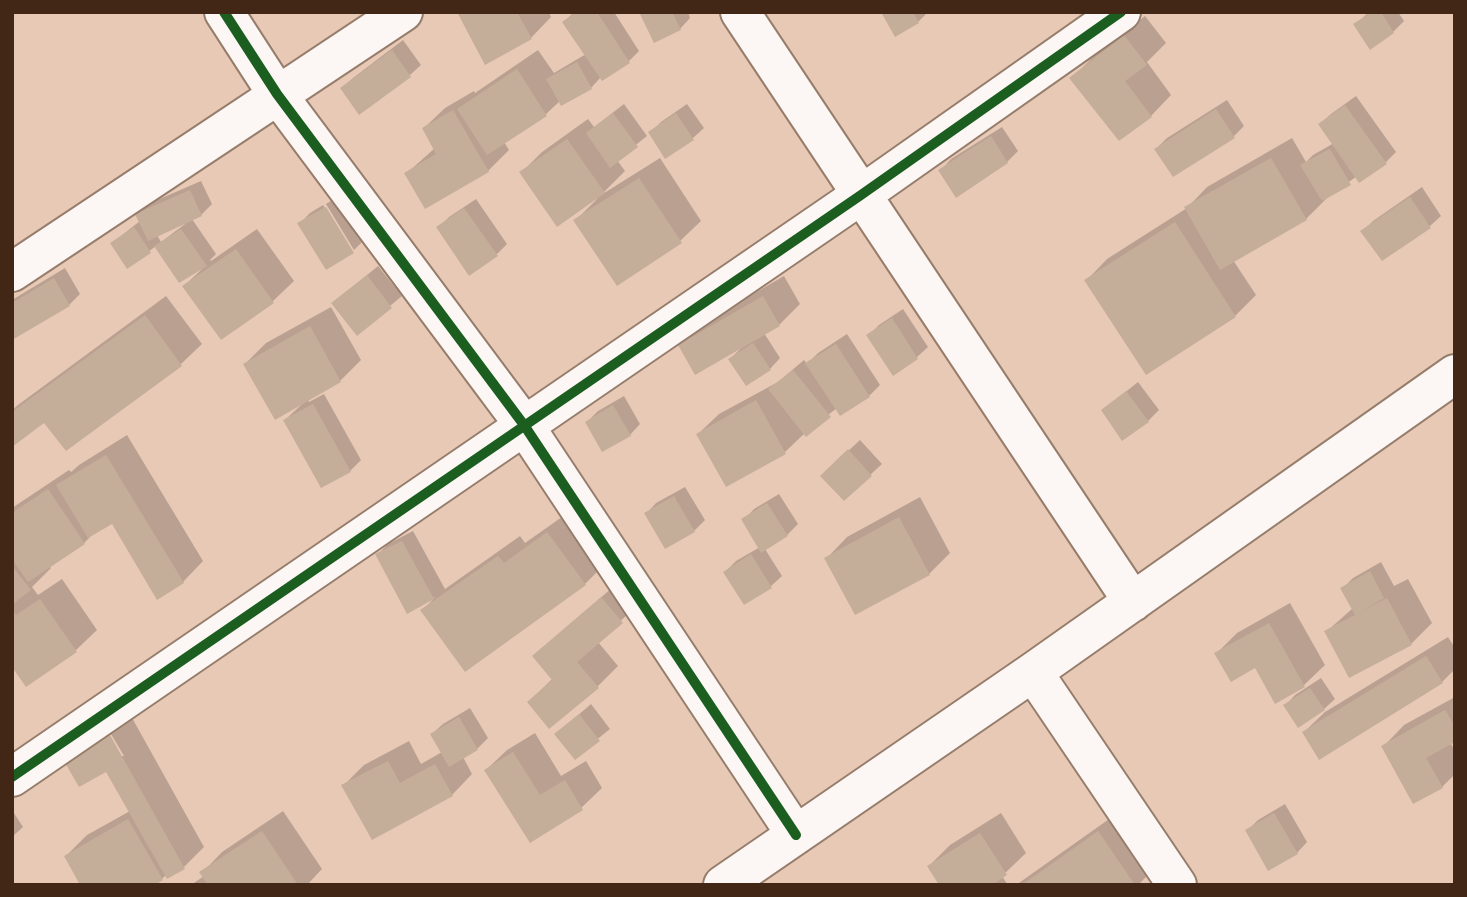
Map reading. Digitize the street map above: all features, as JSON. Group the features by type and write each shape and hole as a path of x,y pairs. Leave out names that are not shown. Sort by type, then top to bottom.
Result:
{"street":[{"path":"224,12 277,94 524,425 796,835"},
{"path":"12,272 403,12"},
{"path":"740,12 1133,602"},
{"path":"12,777 861,195 1121,12"},
{"path":"723,885 1033,672 1455,374"},
{"path":"1033,672 1177,885"}],"building":[{"path":"457,12 517,12 532,39 485,65"},
{"path":"576,12 597,12 630,63 602,81 562,22"},
{"path":"639,12 672,12 681,30 654,43"},
{"path":"881,12 913,12 919,23 895,37"},
{"path":"1372,12 1381,12 1394,33 1370,50 1353,24"},
{"path":"1124,35 1147,65 1125,81 1152,117 1119,141 1069,78"},
{"path":"392,50 411,77 359,115 340,88"},
{"path":"577,62 592,89 561,106 546,79"},
{"path":"517,69 547,116 487,155 457,109"},
{"path":"1345,105 1387,164 1359,183 1318,124"},
{"path":"1216,109 1235,138 1173,177 1154,149"},
{"path":"453,110 489,172 425,209 404,173 436,154 422,128"},
{"path":"613,113 638,147 610,168 586,133"},
{"path":"676,113 694,140 665,159 648,132"},
{"path":"991,136 1008,163 956,198 938,170"},
{"path":"567,139 605,193 557,227 519,172"},
{"path":"1330,149 1351,185 1322,201 1300,165"},
{"path":"1271,158 1307,220 1220,270 1184,207"},
{"path":"639,178 682,243 617,286 573,220"},
{"path":"190,190 202,216 148,241 135,214"},
{"path":"1410,197 1431,228 1382,261 1360,231"},
{"path":"326,207 354,253 326,270 297,223"},
{"path":"464,208 498,256 469,276 436,227"},
{"path":"1175,222 1236,317 1146,375 1084,280"},
{"path":"134,227 151,253 127,269 110,243"},
{"path":"181,229 207,266 179,283 154,246"},
{"path":"236,249 274,303 221,340 182,286"},
{"path":"367,275 392,308 357,336 331,303"},
{"path":"54,278 70,306 12,340 12,303"},
{"path":"763,296 780,326 695,375 678,345"},
{"path":"145,315 182,366 66,451 44,423 12,447 12,412"},
{"path":"892,318 918,359 893,376 866,335"},
{"path":"310,326 341,382 275,420 243,364"},
{"path":"753,343 771,370 746,386 728,359"},
{"path":"836,344 870,397 840,416 805,363"},
{"path":"793,370 831,417 806,437 768,389"},
{"path":"1126,391 1149,422 1122,441 1101,410"},
{"path":"756,400 786,454 726,487 696,434"},
{"path":"313,404 351,472 321,488 283,420"},
{"path":"613,405 631,436 602,452 585,422"},
{"path":"848,449 872,476 844,501 820,476"},
{"path":"106,455 184,583 157,600 112,524 88,538 56,485"},
{"path":"48,489 85,544 28,582 12,559 12,513"},
{"path":"674,496 695,532 665,549 644,513"},
{"path":"767,503 788,536 761,553 741,519"},
{"path":"899,517 930,575 855,615 824,558"},
{"path":"547,532 586,585 465,672 420,610 498,556 504,563"},
{"path":"402,541 434,599 407,614 375,554"},
{"path":"751,554 772,588 744,605 723,572"},
{"path":"12,566 31,590 14,603 12,601"},
{"path":"1370,571 1384,598 1361,612 1387,598 1412,645 1349,678 1324,631 1355,615 1340,588"},
{"path":"601,597 623,623 577,662 599,688 549,729 527,702 552,680 532,656"},
{"path":"40,599 77,652 26,687 12,667 12,609 16,615"},
{"path":"1269,623 1305,687 1275,704 1255,668 1231,682 1214,653"},
{"path":"1426,656 1443,683 1319,760 1302,732"},
{"path":"1310,688 1325,710 1298,728 1283,705"},
{"path":"1445,710 1455,726 1455,742 1426,758 1443,788 1413,804 1381,746"},
{"path":"579,714 600,741 575,760 554,734"},
{"path":"459,717 478,750 449,767 430,734"},
{"path":"110,735 185,869 167,879 106,772 79,787 64,761"},
{"path":"513,752 540,795 565,780 583,810 530,843 484,770"},
{"path":"388,761 400,783 435,764 453,796 372,840 341,785"},
{"path":"1274,813 1298,854 1268,871 1245,830"},
{"path":"128,819 163,880 155,885 80,885 64,856"},
{"path":"262,831 298,885 208,885 199,872"},
{"path":"1098,831 1135,885 1022,885"},
{"path":"980,833 1007,875 992,885 939,885 927,866"}],"cycle path":[{"path":"224,12 277,94 524,425 796,835"},
{"path":"12,777 861,195 1121,12"}]}
